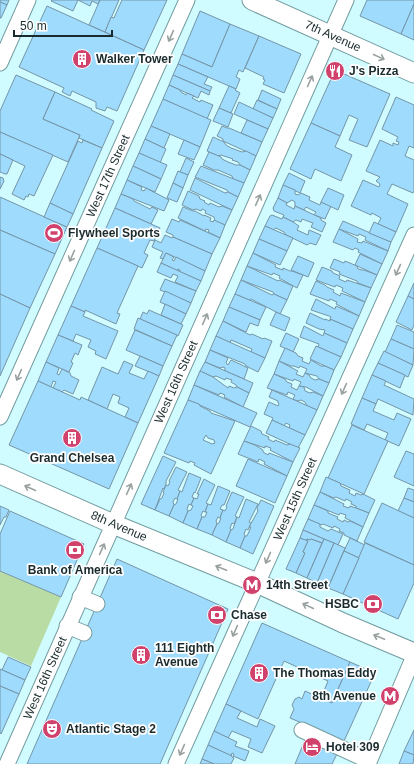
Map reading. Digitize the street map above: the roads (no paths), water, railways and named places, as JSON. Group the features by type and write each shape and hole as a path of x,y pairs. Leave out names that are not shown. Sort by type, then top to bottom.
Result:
{"main road":[{"name":"7th Avenue","path":"252,0 414,73"},
{"name":"8th Avenue","path":"0,474 113,524 257,583 414,653"}],"street":[{"path":"0,63 28,0"},
{"name":"West 17th Street","path":"0,417 187,0"},
{"name":"West 16th Street","path":"7,764 346,0"},
{"name":"West 15th Street","path":"176,764 414,235"},
{"path":"80,598 97,604"},
{"path":"68,626 84,634"},
{"path":"302,730 369,762 414,656"}],"place":[{"name":"Walker Tower","path":"82,59"},
{"name":"J's Pizza","path":"335,71"},
{"name":"Flywheel Sports","path":"54,233"},
{"name":"Grand Chelsea","path":"72,438"},
{"name":"Bank of America","path":"75,550"},
{"name":"14th Street","path":"252,585"},
{"name":"HSBC","path":"373,604"},
{"name":"Chase","path":"217,615"},
{"name":"111 Eighth Avenue","path":"141,655"},
{"name":"The Thomas Eddy","path":"259,673"},
{"name":"8th Avenue","path":"390,696"},
{"name":"Atlantic Stage 2","path":"52,729"},
{"name":"Hotel 309","path":"312,747"}]}
